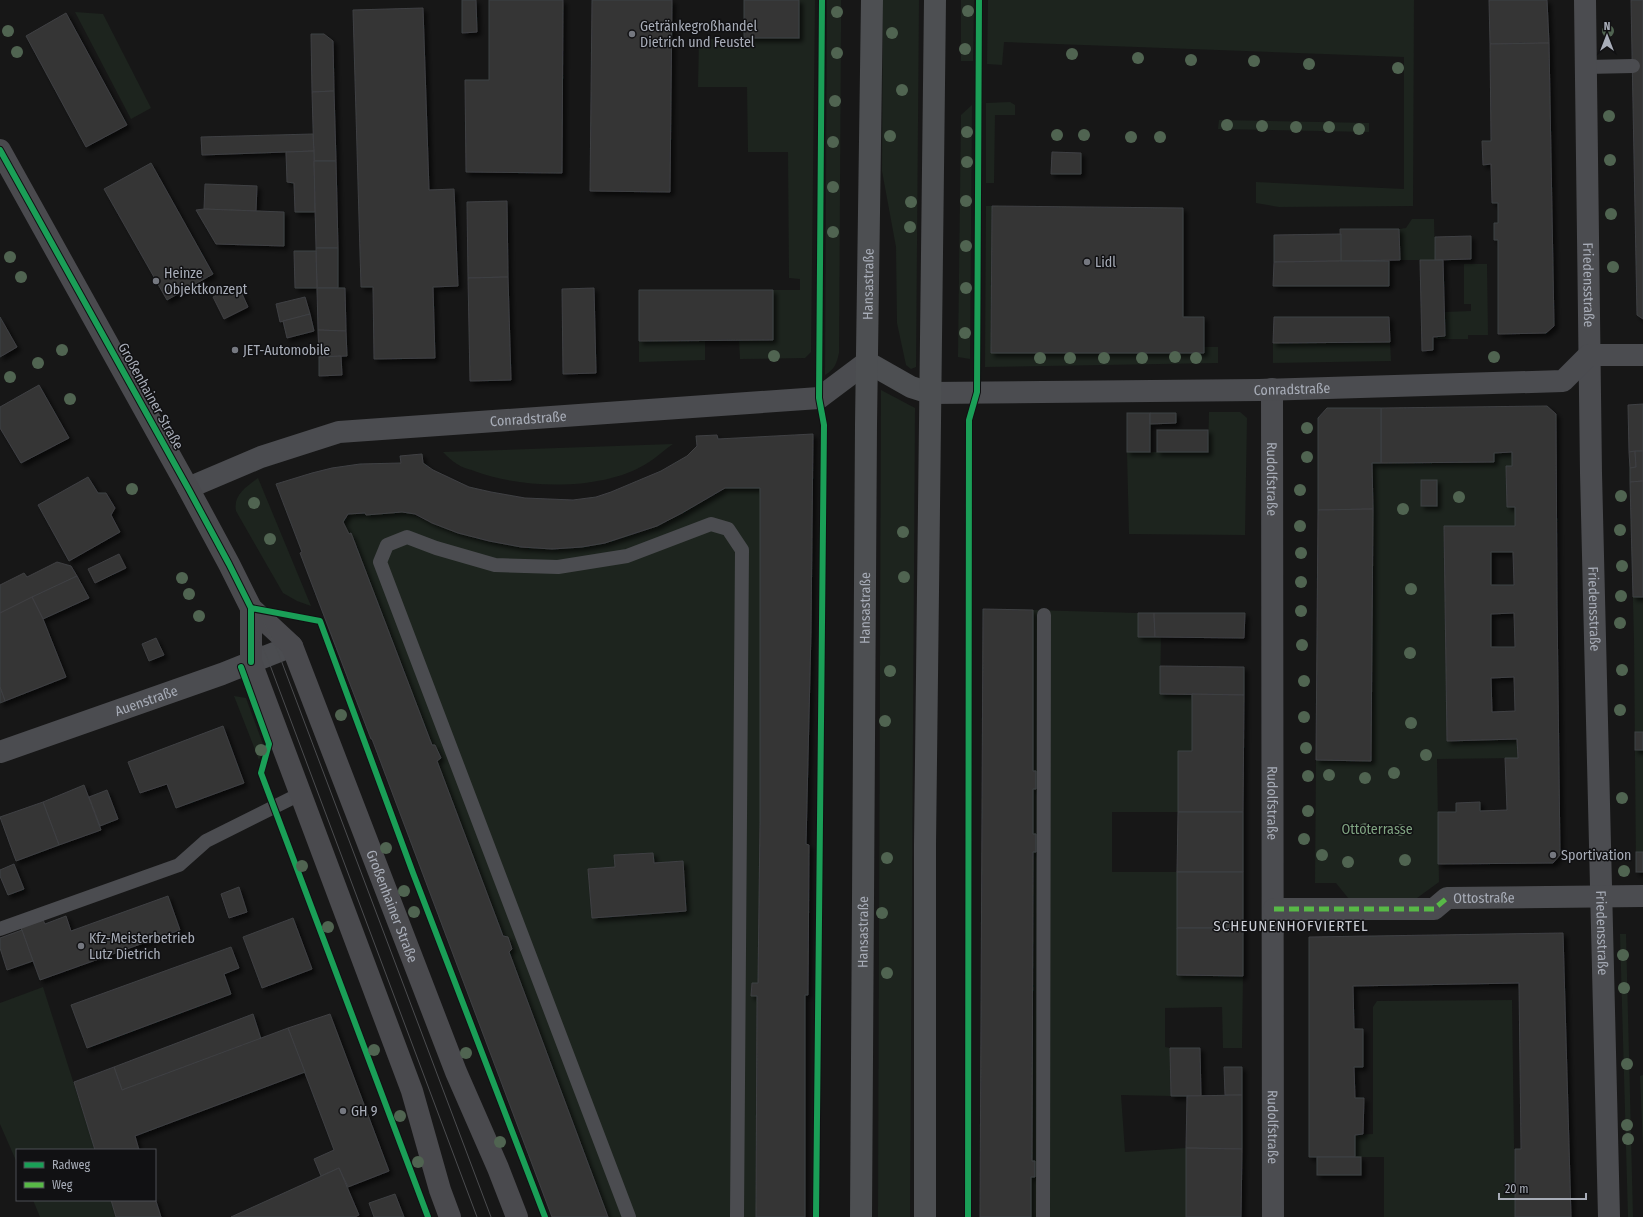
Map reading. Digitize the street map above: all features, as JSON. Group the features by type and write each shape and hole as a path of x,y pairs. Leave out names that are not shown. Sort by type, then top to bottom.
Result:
{"main road":[{"name":"Hansastraße","path":"860,1217 867,362 872,0"},
{"path":"925,1217 925,845 935,0"},
{"name":"Großenhainer Straße","path":"0,150 188,488 251,608 292,646 456,1072 498,1168 517,1217"},
{"path":"867,362 911,387 930,393"},
{"name":"Großenhainer Straße","path":"251,608 251,662 412,1091 440,1190 450,1217"}],"street":[{"name":"Friedensstraße","path":"1585,0 1591,472 1609,1217"},
{"name":"Conradstraße","path":"930,393 1272,389 1563,380 1589,356"},
{"path":"1589,356 1643,356"},
{"name":"Conradstraße","path":"188,488 261,457 339,432 819,398 867,362"},
{"name":"Rudolfstraße","path":"1272,389 1274,910 1273,1217"},
{"name":"Auenstraße","path":"0,752 292,646"},
{"name":"Ottostraße","path":"1274,910 1434,908 1447,898 1643,896"}],"lane":[{"path":"1586,67 1633,66"},
{"path":"629,1217 380,562 387,545 407,537 436,548 495,564 558,567 627,556 711,524 728,529 742,550 737,1217"},
{"path":"1044,615 1044,1217"},
{"path":"0,929 179,865 206,841 300,794"}],"green space":[{"path":"799,0 815,0 811,352 805,358 740,359 739,340 773,340 773,290 800,290 800,279 789,278 788,152 748,152 747,87 698,87 699,39 798,38"},
{"path":"827,0 841,0 841,27 839,353 835,366 825,375"},
{"path":"883,0 919,0 916,367 911,369 906,365 897,323 896,247 882,171"},
{"path":"961,0 974,0 973,61 961,61"},
{"path":"988,0 1414,0 1413,206 1279,207 1256,203 1256,182 1404,189 1404,57 1004,42 1002,65 987,64"},
{"path":"75,12 103,14 151,108 131,119"},
{"path":"1010,102 1015,105 1015,115 995,115 994,183 986,183 986,103"},
{"path":"972,105 970,359 958,357 961,115"},
{"path":"1219,120 1369,123 1369,132 1218,129"},
{"path":"986,206 992,206 991,353 1204,353 1204,347 1218,347 1218,363 985,367"},
{"path":"1412,219 1434,219 1435,260 1400,260 1399,229 1406,228"},
{"path":"1464,264 1487,264 1488,335 1468,335 1468,339 1436,339 1436,337 1445,336 1445,312 1471,311 1471,304 1464,304"},
{"path":"705,340 705,360 639,362 639,341"},
{"path":"1390,342 1391,361 1273,363 1273,343"},
{"path":"881,390 915,408 910,1217 878,1217"},
{"path":"1643,404 1643,872 1636,872 1634,640 1628,405"},
{"path":"1209,412 1240,412 1247,418 1245,535 1129,534 1127,452 1208,452"},
{"path":"673,444 650,462 628,473 608,479 586,483 563,484 517,482 496,478 461,467 443,452"},
{"name":"Ottoterrasse","path":"1512,452 1512,466 1506,466 1507,506 1515,507 1515,526 1444,526 1447,741 1517,739 1518,758 1437,759 1439,882 1417,898 1349,899 1336,883 1315,883 1316,760 1371,760 1372,463 1494,462 1494,453"},
{"path":"258,478 311,606 297,601 283,593 236,511 236,500 238,496 245,488"},
{"path":"726,488 760,488 760,822 758,983 752,983 751,996 757,996 756,1217 608,1217 509,952 512,949 508,938 503,936 437,761 441,758 435,745 432,745 351,534 349,534 343,522 348,514 365,513 367,515 403,512 482,540 505,545 550,548 572,547 617,539 660,524","holes":["653,853 654,863 682,861 686,911 592,918 588,869 615,867 614,855"]},
{"path":"1033,610 1138,613 1139,637 1161,637 1160,694 1192,694 1192,751 1178,752 1178,812 1112,812 1112,872 1177,872 1177,975 1243,976 1242,1048 1223,1048 1222,1007 1165,1008 1165,1047 1170,1048 1171,1096 1121,1095 1125,1152 1186,1148 1186,1217 1031,1217 1031,1177 1035,1177 1035,1161 1032,1161 1033,852 1036,852 1036,835 1033,834 1033,789 1036,788 1036,771 1033,771"},
{"path":"234,696 246,698 264,747 259,760"},
{"path":"1620,934 1626,934 1633,1217 1628,1217"},
{"path":"43,987 95,1149 16,1149 16,1161 0,1124 0,1003"},
{"path":"1512,1000 1515,1217 1384,1217 1384,1157 1355,1157 1355,1135 1373,1134 1373,1007 1377,1001"},
{"path":"1643,1075 1643,1148 1640,1076"},
{"path":"33,1201 111,1201 116,1217 40,1217"}],"building":[{"path":"462,0 476,0 477,32 462,33"},
{"path":"489,0 563,0 562,173 466,172 465,80 489,80"},
{"path":"592,0 672,0 670,192 590,191"},
{"path":"744,0 799,0 799,38 744,38"},
{"path":"1489,0 1547,0 1549,43 1490,44"},
{"path":"1631,0 1643,0 1643,319 1637,315"},
{"path":"423,8 429,190 454,189 458,286 433,287 435,358 374,359 373,287 361,287 353,10"},
{"path":"66,13 127,125 86,147 26,36"},
{"path":"311,34 324,34 333,41 334,91 312,92"},
{"path":"1549,43 1554,326 1546,333 1498,334 1498,240 1494,240 1494,223 1498,223 1498,203 1492,203 1491,164 1483,165 1482,141 1491,141 1490,44"},
{"path":"334,91 336,161 314,161 312,92"},
{"path":"313,134 314,151 202,155 201,137"},
{"path":"314,151 315,212 295,212 294,183 287,182 286,152"},
{"path":"1052,152 1081,153 1081,174 1051,174"},
{"path":"314,161 336,161 338,248 316,248"},
{"path":"151,163 213,274 167,300 104,189"},
{"path":"205,184 257,186 256,211 204,209"},
{"path":"507,201 508,277 468,278 467,202"},
{"name":"Lidl","path":"992,206 1183,208 1183,317 1204,317 1204,353 991,353"},
{"path":"196,210 284,212 284,246 216,244"},
{"path":"1340,229 1399,229 1400,260 1341,261"},
{"path":"1341,234 1341,261 1274,262 1274,235"},
{"path":"1471,236 1471,259 1435,260 1435,237"},
{"path":"316,248 338,248 338,288 317,288"},
{"path":"294,251 316,251 317,288 295,288"},
{"path":"1420,260 1443,260 1445,336 1433,337 1433,350 1422,351"},
{"path":"1389,261 1389,286 1273,286 1274,262"},
{"path":"508,277 511,380 470,381 468,278"},
{"path":"238,285 248,307 224,319 213,297"},
{"path":"317,288 345,288 346,331 318,330"},
{"path":"594,288 596,373 563,374 562,289"},
{"path":"639,290 773,290 773,340 639,341"},
{"path":"305,297 310,314 280,322 276,304"},
{"path":"310,314 314,331 287,338 283,321"},
{"path":"0,317 17,347 0,357"},
{"path":"1274,317 1389,317 1390,342 1273,343"},
{"path":"318,330 346,331 347,356 319,357"},
{"path":"341,356 342,375 319,376 319,357"},
{"path":"39,385 69,438 21,463 0,428 0,407"},
{"path":"1643,404 1643,451 1629,452 1628,405"},
{"path":"1547,406 1556,414 1560,855 1553,863 1438,864 1438,812 1456,812 1456,803 1480,802 1480,811 1507,810 1505,758 1518,758 1517,739 1447,741 1444,526 1515,526 1515,507 1507,507 1506,466 1512,466 1512,452 1494,453 1494,462 1381,463 1381,408","holes":["1491,552 1513,552 1514,585 1491,585","1514,613 1515,647 1491,647 1491,614","1514,677 1515,711 1492,712 1491,678"]},
{"path":"1327,408 1381,408 1381,463 1372,463 1373,509 1318,510 1318,418"},
{"path":"1127,413 1150,413 1150,452 1127,452"},
{"path":"1150,413 1176,413 1176,423 1150,424"},
{"path":"1157,430 1208,430 1208,452 1157,452"},
{"path":"813,434 811,631 806,844 809,845 808,995 805,995 805,1217 756,1217 757,996 751,996 752,983 758,983 760,822 760,488 725,488 657,526 605,543 582,547 552,549 521,547 489,541 458,533 432,523 415,514 402,512 366,515 365,513 348,514 343,522 349,534 351,533 432,745 435,745 441,758 437,761 503,936 508,937 512,949 509,952 608,1217 552,1217 372,739 300,553 302,552 276,484 332,468 360,464 401,463 400,456 422,454 423,463 433,470 469,487 525,498 573,500 596,497 661,471 687,456 697,446 696,436 717,435 718,439"},
{"path":"1635,451 1636,467 1630,468 1629,452"},
{"path":"1635,451 1643,451 1643,481 1630,482 1630,468 1636,467"},
{"path":"88,477 98,493 106,493 115,508 111,515 120,532 69,561 38,505"},
{"path":"1421,480 1437,480 1437,506 1421,506"},
{"path":"1643,481 1643,597 1633,597 1630,482"},
{"path":"1373,509 1371,761 1316,760 1318,510"},
{"path":"119,554 126,568 95,583 88,569"},
{"path":"57,562 71,566 77,576 0,613 0,585 24,573 27,577"},
{"path":"77,576 89,598 43,619 32,597"},
{"path":"32,597 43,619 66,677 5,701 0,687 0,613"},
{"path":"983,609 1033,610 1033,771 1036,771 1036,789 1033,789 1033,834 1036,834 1036,852 1033,852 1032,1161 1035,1161 1035,1177 1031,1177 1031,1217 980,1217"},
{"path":"1138,613 1154,613 1155,637 1138,637"},
{"path":"1154,613 1245,613 1244,638 1155,637"},
{"path":"156,638 164,655 149,661 142,644"},
{"path":"1160,666 1244,667 1244,695 1160,694"},
{"path":"0,687 5,701 0,703"},
{"path":"1192,694 1244,695 1243,812 1178,812 1178,751 1192,751"},
{"path":"223,726 244,783 176,808 167,784 140,793 128,762"},
{"path":"1635,732 1643,732 1643,750 1635,750"},
{"path":"84,785 101,830 59,845 43,802"},
{"path":"107,790 118,819 100,826 89,797"},
{"path":"43,802 59,845 16,861 0,817"},
{"path":"1178,812 1243,812 1243,872 1177,872"},
{"path":"1636,852 1643,852 1643,872 1636,872"},
{"path":"653,853 654,863 683,861 686,911 592,918 588,869 615,867 614,855"},
{"path":"14,864 24,889 8,895 0,876 0,870"},
{"path":"1177,872 1243,872 1243,928 1177,928"},
{"path":"239,887 247,912 229,918 221,894"},
{"name":"Kfz-Meisterbetrieb Lutz Dietrich","path":"168,896 180,930 40,980 21,928 43,920 45,924 66,916 71,931"},
{"path":"293,918 312,969 262,988 243,937"},
{"path":"1177,928 1243,928 1243,976 1177,975"},
{"path":"22,930 33,961 7,970 0,948 0,938"},
{"path":"1563,933 1571,1217 1515,1217 1515,1149 1521,1149 1519,983 1353,986 1354,1029 1363,1029 1363,1067 1354,1067 1355,1098 1364,1098 1363,1134 1355,1135 1355,1157 1309,1157 1309,937"},
{"path":"231,947 239,968 224,974 231,994 87,1048 71,1005"},
{"path":"253,1014 261,1039 122,1090 114,1067"},
{"name":"GH 9","path":"330,1014 389,1171 348,1187 339,1168 321,1176 314,1159 334,1150 288,1028"},
{"path":"288,1028 305,1072 135,1136 139,1149 95,1149 74,1082 114,1067 122,1090"},
{"path":"1170,1048 1200,1048 1201,1096 1171,1096"},
{"path":"1224,1067 1242,1067 1242,1095 1225,1095"},
{"path":"1242,1095 1242,1149 1186,1148 1187,1096"},
{"path":"1186,1148 1242,1149 1241,1217 1186,1217"},
{"path":"1317,1157 1361,1157 1361,1175 1317,1175"},
{"path":"339,1168 359,1215 355,1217 231,1217"},
{"path":"395,1194 404,1217 374,1217 369,1203"},
{"path":"111,1201 156,1201 161,1217 116,1217"}],"tram line":[{"path":"0,140 234,561 278,652 491,1217"},
{"path":"0,164 190,502 253,625 267,657 477,1217"}],"marked path":[{"path":"1274,909 1434,909 1447,898"}],"cycle path":[{"path":"816,1217 824,425 819,398 822,0"},
{"path":"968,1217 969,420 977,392 979,0"},
{"path":"0,150 188,488 251,608 251,662"},
{"path":"251,608 320,621 413,873 545,1217"},
{"path":"241,667 269,744 261,773 428,1217"}],"place":[{"name":"Getränkegroßhandel Dietrich und Feustel","path":"632,34"},
{"name":"Lidl","path":"1087,262"},
{"name":"Heinze Objektkonzept","path":"156,281"},
{"name":"JET-Automobile","path":"235,350"},
{"name":"Sportivation","path":"1553,855"},
{"name":"Kfz-Meisterbetrieb Lutz Dietrich","path":"81,946"},
{"name":"GH 9","path":"343,1111"}],"district":[{"name":"SCHEUNENHOFVIERTEL","path":"1291,926"}]}
